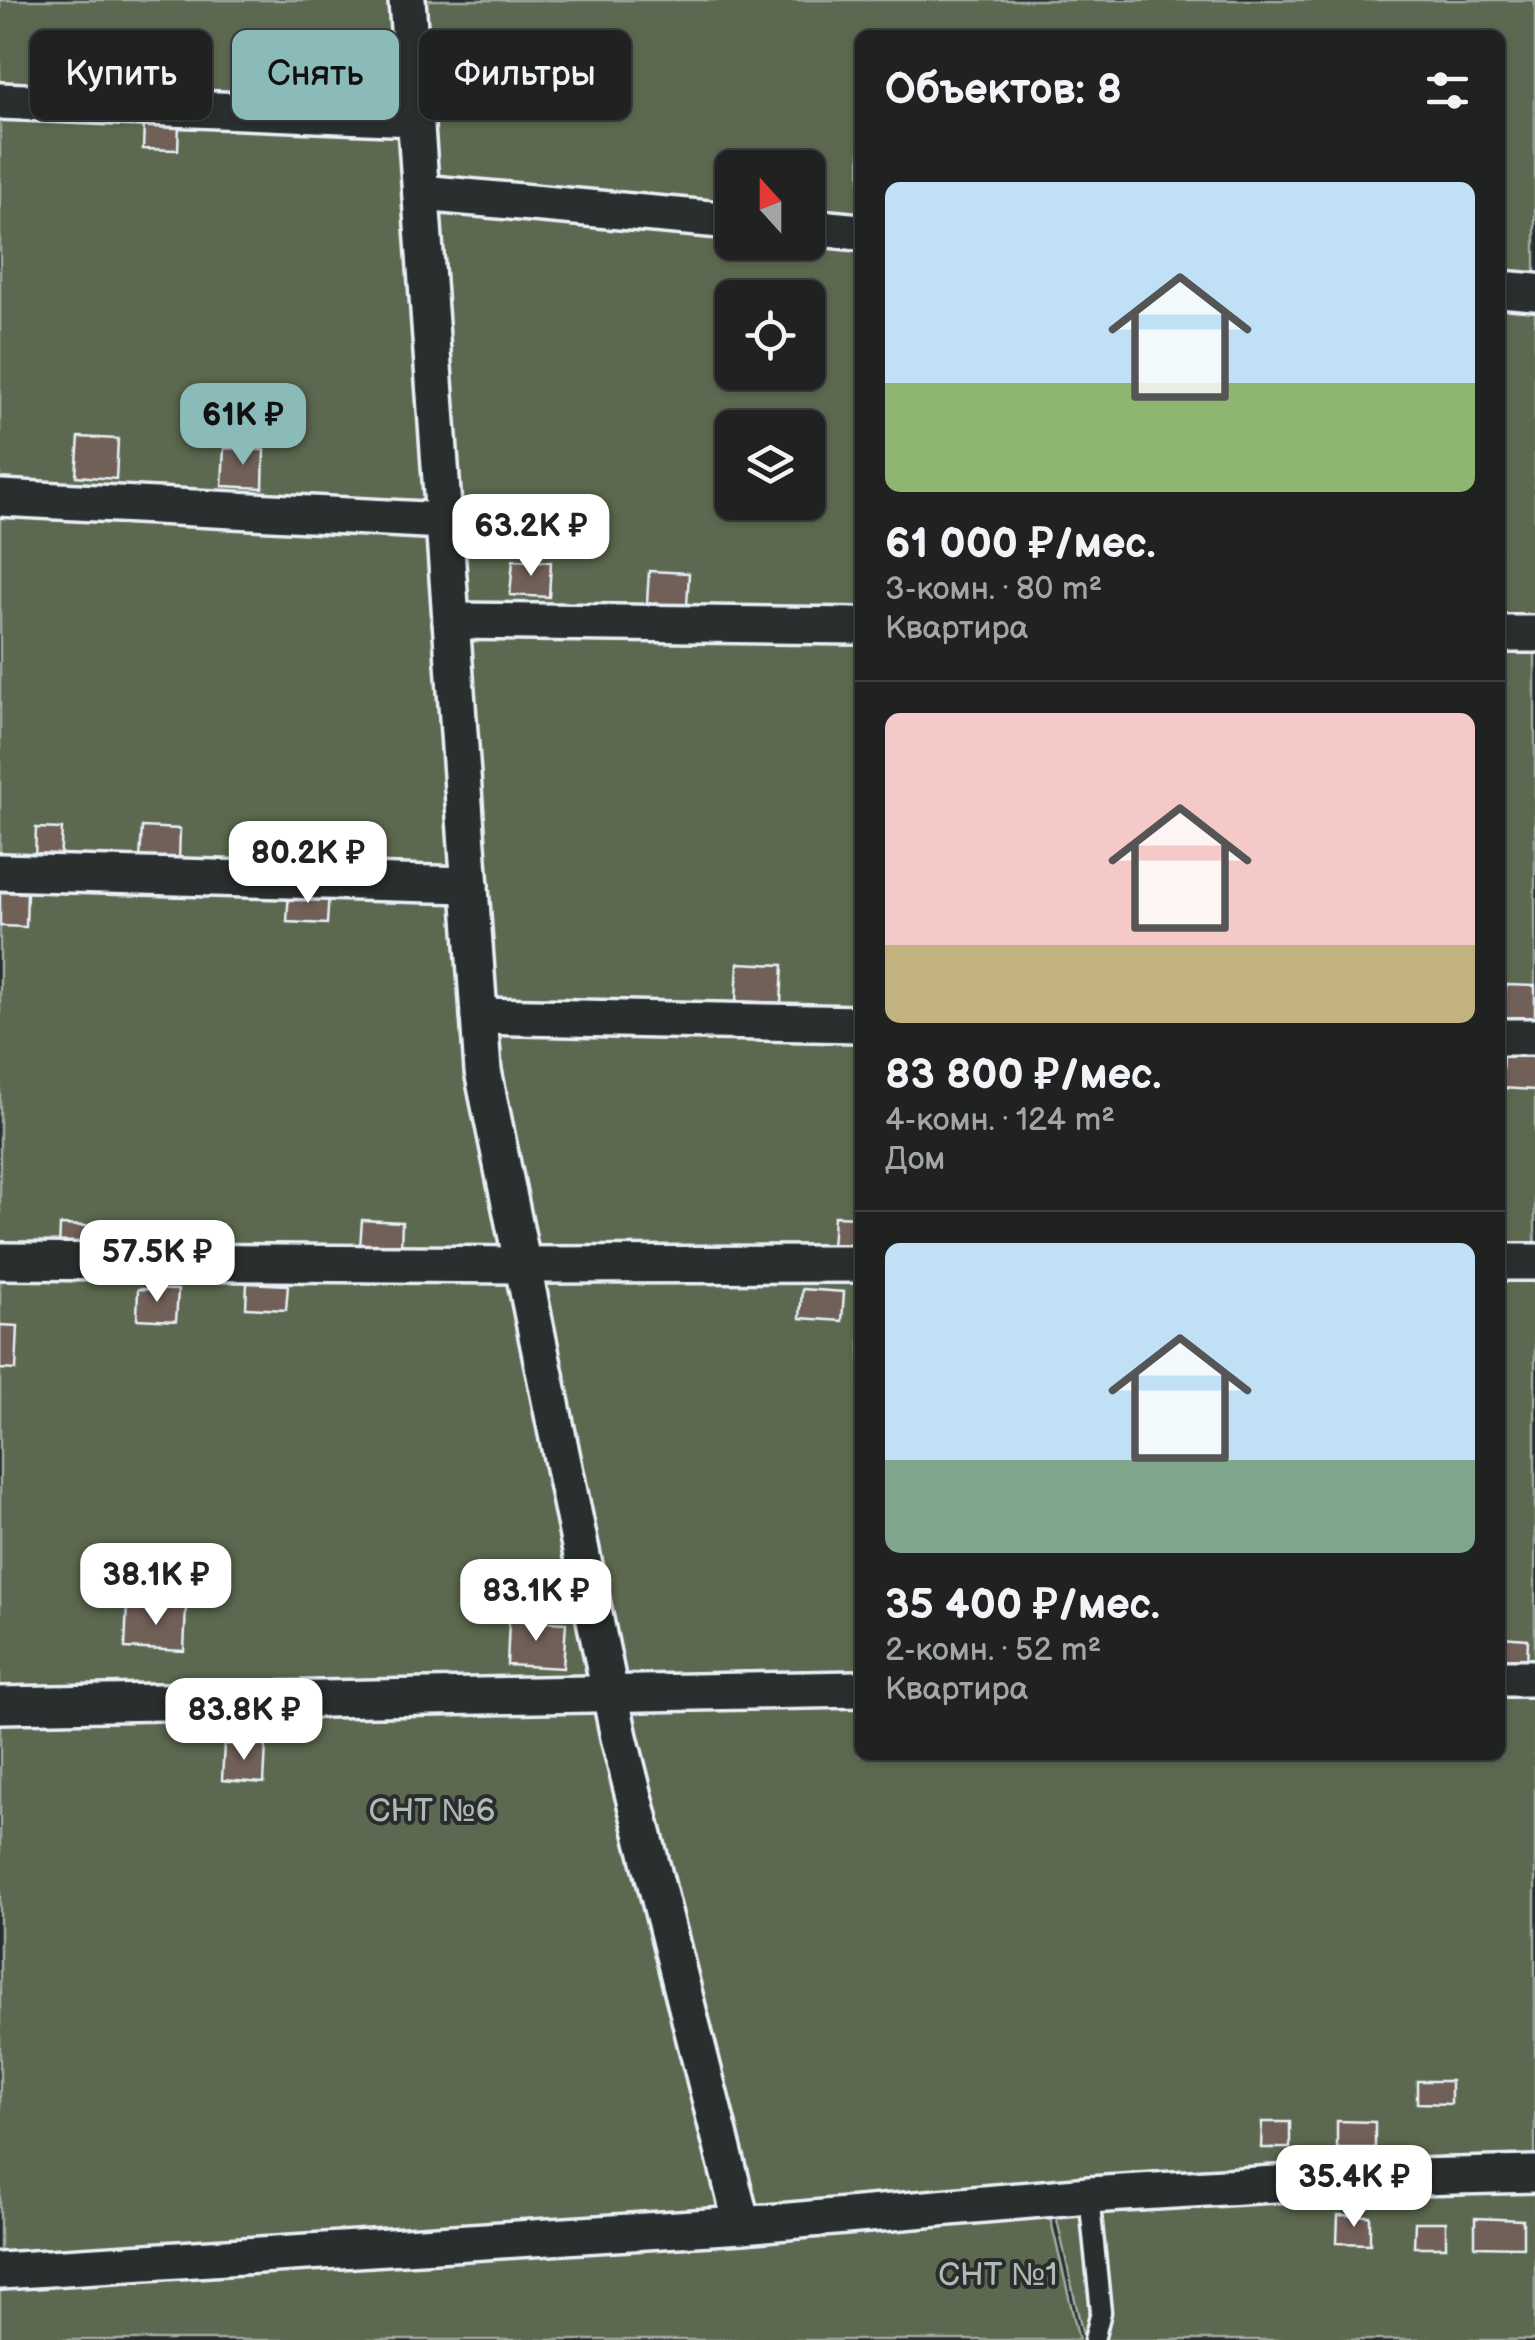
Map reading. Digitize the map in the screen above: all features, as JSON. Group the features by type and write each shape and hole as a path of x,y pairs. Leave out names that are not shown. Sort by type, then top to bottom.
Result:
{"street":[{"path":"408,0 483,1071 619,1737 742,2225"},
{"path":"0,101 416,118"},
{"path":"421,193 715,219"},
{"path":"825,229 855,232"},
{"path":"1505,289 1535,292"},
{"path":"0,498 444,520"},
{"path":"451,621 855,626"},
{"path":"1505,634 1535,634"},
{"path":"0,872 470,886"},
{"path":"479,1016 855,1024"},
{"path":"1505,1037 1535,1038"},
{"path":"0,1261 855,1264"},
{"path":"1505,1262 1535,1262"},
{"path":"1505,1678 1535,1678"},
{"path":"0,1705 855,1689"},
{"path":"0,2271 742,2225 1089,2194 1377,2178 1535,2174"}],"lane":[{"path":"1089,2194 1101,2312 1094,2340"}],"green space":[{"name":"СНТ №6","path":"0,0 1535,0 1535,2340 1084,2340 1054,2206 1048,2208 1079,2340 0,2340"}],"building":[{"path":"144,123 179,124 178,150 143,149"},
{"path":"79,437 118,439 116,479 76,476"},
{"path":"224,448 264,450 263,488 222,486"},
{"path":"513,560 551,562 549,597 510,595"},
{"path":"649,571 689,573 687,606 647,603"},
{"path":"142,827 180,829 179,861 140,860"},
{"path":"36,828 62,829 60,861 35,860"},
{"path":"289,889 329,891 327,924 287,922"},
{"path":"0,892 27,893 26,927 0,926"},
{"path":"738,963 783,965 781,1003 736,1001"},
{"path":"1506,985 1535,986 1535,1022 1505,1019"},
{"path":"1505,1055 1535,1057 1535,1090 1505,1088"},
{"path":"834,1216 855,1217 855,1251 832,1249"},
{"path":"362,1220 402,1222 401,1249 360,1247"},
{"path":"60,1225 89,1226 88,1251 59,1250"},
{"path":"247,1283 288,1285 286,1310 246,1308"},
{"path":"138,1289 178,1290 176,1321 137,1319"},
{"path":"802,1289 844,1292 842,1321 800,1318"},
{"path":"0,1325 18,1326 16,1370 0,1369"},
{"path":"127,1604 186,1607 184,1651 125,1648"},
{"path":"509,1620 566,1623 563,1668 507,1665"},
{"path":"1505,1637 1528,1639 1527,1667 1505,1666"},
{"path":"224,1744 266,1745 264,1783 222,1780"},
{"path":"1417,2081 1451,2081 1451,2104 1417,2103"},
{"path":"1337,2121 1375,2122 1375,2148 1337,2148"},
{"path":"1262,2122 1290,2122 1290,2148 1261,2148"},
{"path":"1338,2215 1370,2216 1370,2244 1337,2243"},
{"path":"1475,2218 1523,2220 1523,2247 1475,2246"},
{"path":"1415,2222 1446,2222 1446,2247 1414,2247"}],"park label":[{"name":"СНТ №1","path":"998,2275"}]}
